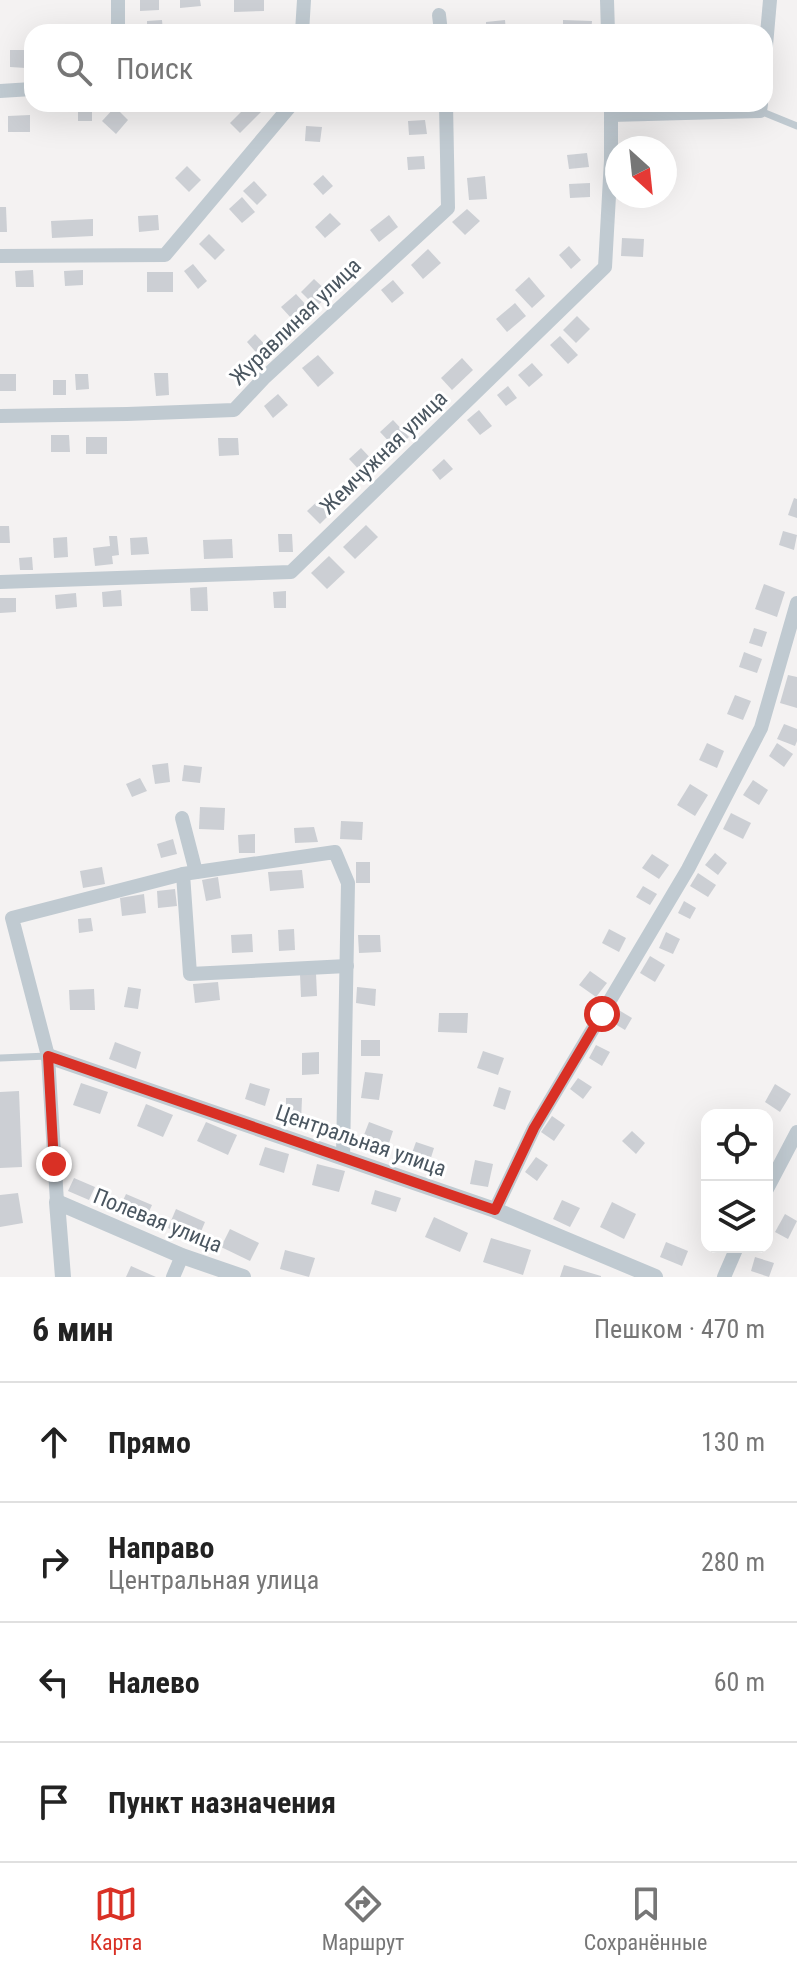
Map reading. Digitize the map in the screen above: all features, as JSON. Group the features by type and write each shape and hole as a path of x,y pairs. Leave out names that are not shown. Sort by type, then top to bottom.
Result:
{"street":[{"path":"118,0 118,24"},
{"path":"302,24 304,0"},
{"path":"607,0 608,24"},
{"path":"768,24 770,0"},
{"path":"439,15 440,24"},
{"path":"0,91 24,90"},
{"path":"0,256 165,255 285,112"},
{"name":"Журавлиная улица","path":"0,416 234,410 265,377 448,208 446,112"},
{"name":"Жемчужная улица","path":"0,582 291,572 605,267 611,112"},
{"path":"495,1210 534,1128 688,869 761,728 797,603"},
{"path":"182,818 190,873 190,974 347,966"},
{"path":"63,1277 48,1056 6,918 190,873 335,852 348,883 343,1157"},
{"name":"Центральная улица","path":"48,1056 495,1210 655,1277"},
{"path":"771,1181 797,1132"},
{"name":"Полевая улица","path":"57,1202 182,1256 243,1277"},
{"path":"724,1277 734,1253"},
{"path":"173,1277 182,1256"}],"lane":[{"path":"770,112 797,126"},
{"path":"0,1058 48,1056"}],"building":[{"path":"140,0 159,0 159,10 140,11"},
{"path":"180,0 200,0 201,6 180,8"},
{"path":"234,0 264,0 264,11 234,12"},
{"path":"162,20 162,24 147,24 147,21"},
{"path":"505,20 505,24 486,24"},
{"path":"563,20 592,21 592,24 563,24"},
{"path":"10,50 24,50 24,68 10,67"},
{"path":"78,112 92,112 92,121 78,121"},
{"path":"110,112 120,112 128,120 116,134 102,121"},
{"path":"241,112 261,112 240,133 230,123"},
{"path":"30,115 30,132 8,132 8,116"},
{"path":"425,120 427,134 409,135 408,121"},
{"path":"306,126 322,127 320,142 305,141"},
{"path":"587,153 589,167 569,169 567,155"},
{"path":"424,156 425,169 408,170 407,157"},
{"path":"187,166 201,180 189,192 175,178"},
{"path":"323,175 333,186 323,195 313,184"},
{"path":"485,176 487,199 469,200 467,178"},
{"path":"254,181 267,195 257,205 243,191"},
{"path":"590,183 590,197 570,198 569,184"},
{"path":"242,197 255,212 242,223 229,209"},
{"path":"0,207 6,207 7,232 0,232"},
{"path":"467,209 480,221 465,235 452,222"},
{"path":"330,213 341,224 325,238 315,227"},
{"path":"158,215 159,230 139,232 138,216"},
{"path":"389,215 398,227 379,242 370,230"},
{"path":"93,219 93,236 52,238 51,221"},
{"path":"209,234 225,250 215,260 199,244"},
{"path":"622,238 644,239 643,257 621,256"},
{"path":"569,246 581,260 571,269 559,255"},
{"path":"428,249 441,263 423,279 411,265"},
{"path":"193,264 207,281 198,289 184,271"},
{"path":"33,270 34,287 16,287 15,271"},
{"path":"83,270 83,285 65,286 64,271"},
{"path":"147,272 173,272 173,292 147,292"},
{"path":"529,277 545,296 532,308 515,290"},
{"path":"314,279 330,294 316,307 301,292"},
{"path":"393,280 404,293 392,303 381,290"},
{"path":"296,294 307,306 292,319 281,307"},
{"path":"515,303 526,316 507,332 496,319"},
{"path":"577,316 590,329 576,343 563,330"},
{"path":"255,334 270,350 261,358 247,342"},
{"path":"560,336 578,355 568,364 550,345"},
{"path":"318,355 334,373 318,387 302,368"},
{"path":"462,358 473,370 452,390 441,378"},
{"path":"532,363 543,375 529,387 518,375"},
{"path":"154,373 168,373 169,395 156,396"},
{"path":"0,374 16,374 16,391 0,391"},
{"path":"75,374 88,374 89,389 76,390"},
{"path":"53,380 66,380 66,395 53,395"},
{"path":"508,386 517,398 506,406 497,395"},
{"path":"278,394 288,405 273,418 264,406"},
{"path":"479,410 492,426 480,435 467,420"},
{"path":"393,420 409,437 396,449 380,432"},
{"path":"51,435 69,435 70,452 51,452"},
{"path":"86,437 107,437 107,454 86,454"},
{"path":"218,438 238,438 239,455 219,456"},
{"path":"361,448 375,463 363,474 349,459"},
{"path":"444,459 453,469 440,480 432,470"},
{"path":"321,498 333,511 320,524 307,511"},
{"path":"794,498 797,499 797,518 788,515"},
{"path":"366,525 378,537 355,559 343,547"},
{"path":"0,526 9,526 10,543 0,543"},
{"path":"783,531 797,535 794,550 779,545"},
{"path":"278,534 292,534 293,552 279,552"},
{"path":"109,536 117,536 119,555 112,556 113,564 95,566 93,548 110,546"},
{"path":"67,537 68,557 54,558 53,538"},
{"path":"147,537 149,554 131,555 130,538"},
{"path":"232,539 233,558 204,559 203,540"},
{"path":"329,556 345,572 327,589 311,573"},
{"path":"32,557 33,570 20,570 19,558"},
{"path":"764,584 785,592 777,617 755,609"},
{"path":"207,587 208,611 191,611 190,588"},
{"path":"121,590 122,606 103,607 102,592"},
{"path":"286,591 286,608 274,608 273,592"},
{"path":"76,593 77,607 56,609 55,595"},
{"path":"0,598 16,598 16,612 0,613"},
{"path":"754,628 767,632 762,647 749,643"},
{"path":"744,652 762,659 757,673 739,667"},
{"path":"788,675 797,677 797,708 780,703"},
{"path":"735,695 751,701 743,720 727,714"},
{"path":"784,724 797,729 795,746 777,739"},
{"path":"707,743 724,751 717,768 699,760"},
{"path":"777,743 793,754 784,767 769,756"},
{"path":"168,763 170,782 155,784 152,765"},
{"path":"184,765 202,767 200,783 182,781"},
{"path":"140,778 147,791 132,797 126,784"},
{"path":"753,780 768,790 759,805 743,795"},
{"path":"690,784 708,795 695,816 677,805"},
{"path":"200,807 225,808 224,830 199,829"},
{"path":"731,813 751,823 743,839 723,829"},
{"path":"341,821 363,822 362,840 340,839"},
{"path":"314,827 318,842 295,843 294,828"},
{"path":"255,834 255,853 239,853 238,835"},
{"path":"173,839 177,854 161,858 157,844"},
{"path":"715,853 727,863 718,875 705,865"},
{"path":"652,854 669,865 659,879 642,868"},
{"path":"356,862 370,862 370,883 356,883"},
{"path":"102,867 105,884 83,888 80,871"},
{"path":"302,870 304,888 270,891 268,872"},
{"path":"698,873 716,885 708,897 690,886"},
{"path":"218,877 221,898 206,901 202,880"},
{"path":"643,886 657,894 650,905 636,897"},
{"path":"175,889 177,906 158,908 157,891"},
{"path":"144,894 146,913 122,916 120,898"},
{"path":"684,901 696,908 690,919 678,913"},
{"path":"91,918 93,931 79,933 78,919"},
{"path":"294,929 295,950 279,951 278,930"},
{"path":"609,929 626,938 619,952 602,943"},
{"path":"666,932 680,939 673,954 659,948"},
{"path":"252,934 253,952 232,953 231,935"},
{"path":"358,935 380,935 381,952 359,953"},
{"path":"650,956 665,965 655,982 640,973"},
{"path":"590,971 607,983 596,997 579,985"},
{"path":"316,973 317,996 301,997 300,974"},
{"path":"218,982 220,1000 195,1003 193,984"},
{"path":"128,987 141,989 138,1009 124,1007"},
{"path":"357,987 376,989 375,1006 356,1003"},
{"path":"94,989 95,1010 70,1010 69,990"},
{"path":"617,1009 632,1018 625,1030 610,1021"},
{"path":"439,1013 468,1013 467,1033 438,1032"},
{"path":"361,1040 380,1040 380,1056 361,1056"},
{"path":"115,1042 141,1052 136,1069 109,1059"},
{"path":"596,1045 610,1052 602,1066 589,1058"},
{"path":"483,1051 504,1058 498,1075 477,1068"},
{"path":"319,1052 319,1074 302,1075 302,1053"},
{"path":"365,1072 383,1074 379,1100 361,1098"},
{"path":"578,1078 592,1087 583,1099 570,1089"},
{"path":"81,1083 108,1092 100,1114 73,1105"},
{"path":"250,1083 270,1089 265,1106 245,1099"},
{"path":"775,1084 791,1094 780,1112 765,1102"},
{"path":"499,1087 511,1091 505,1110 493,1106"},
{"path":"19,1091 22,1167 0,1168 0,1092"},
{"path":"286,1098 302,1098 301,1122 286,1122"},
{"path":"146,1104 173,1115 163,1137 137,1126"},
{"path":"552,1116 565,1125 554,1141 541,1132"},
{"path":"206,1122 237,1135 228,1155 197,1141"},
{"path":"369,1122 393,1131 387,1149 362,1140"},
{"path":"632,1131 645,1143 636,1154 622,1141"},
{"path":"416,1142 434,1148 428,1167 409,1161"},
{"path":"265,1147 289,1154 284,1173 259,1165"},
{"path":"536,1157 548,1165 537,1181 525,1172"},
{"path":"475,1160 493,1164 488,1187 470,1184"},
{"path":"317,1164 345,1171 339,1192 312,1185"},
{"path":"74,1178 95,1187 89,1200 68,1191"},
{"path":"375,1190 401,1198 396,1212 371,1204"},
{"path":"18,1193 23,1223 0,1227 0,1195"},
{"path":"126,1194 152,1205 145,1220 119,1209"},
{"path":"562,1200 580,1208 570,1227 553,1219"},
{"path":"612,1202 636,1214 624,1239 600,1227"},
{"path":"176,1209 205,1222 197,1241 168,1228"},
{"path":"785,1214 797,1221 788,1239 775,1232"},
{"path":"434,1217 468,1233 460,1252 425,1237"},
{"path":"230,1229 259,1243 250,1261 221,1247"},
{"path":"491,1238 531,1250 523,1275 483,1262"},
{"path":"666,1242 688,1251 682,1266 660,1257"},
{"path":"285,1250 315,1258 309,1277 280,1269"},
{"path":"755,1257 774,1263 769,1277 751,1271"},
{"path":"564,1265 601,1276 601,1277 560,1277"},
{"path":"131,1266 156,1277 126,1277"}],"route":[{"path":"54,1164 48,1056 495,1210 534,1128 602,1014"}]}
